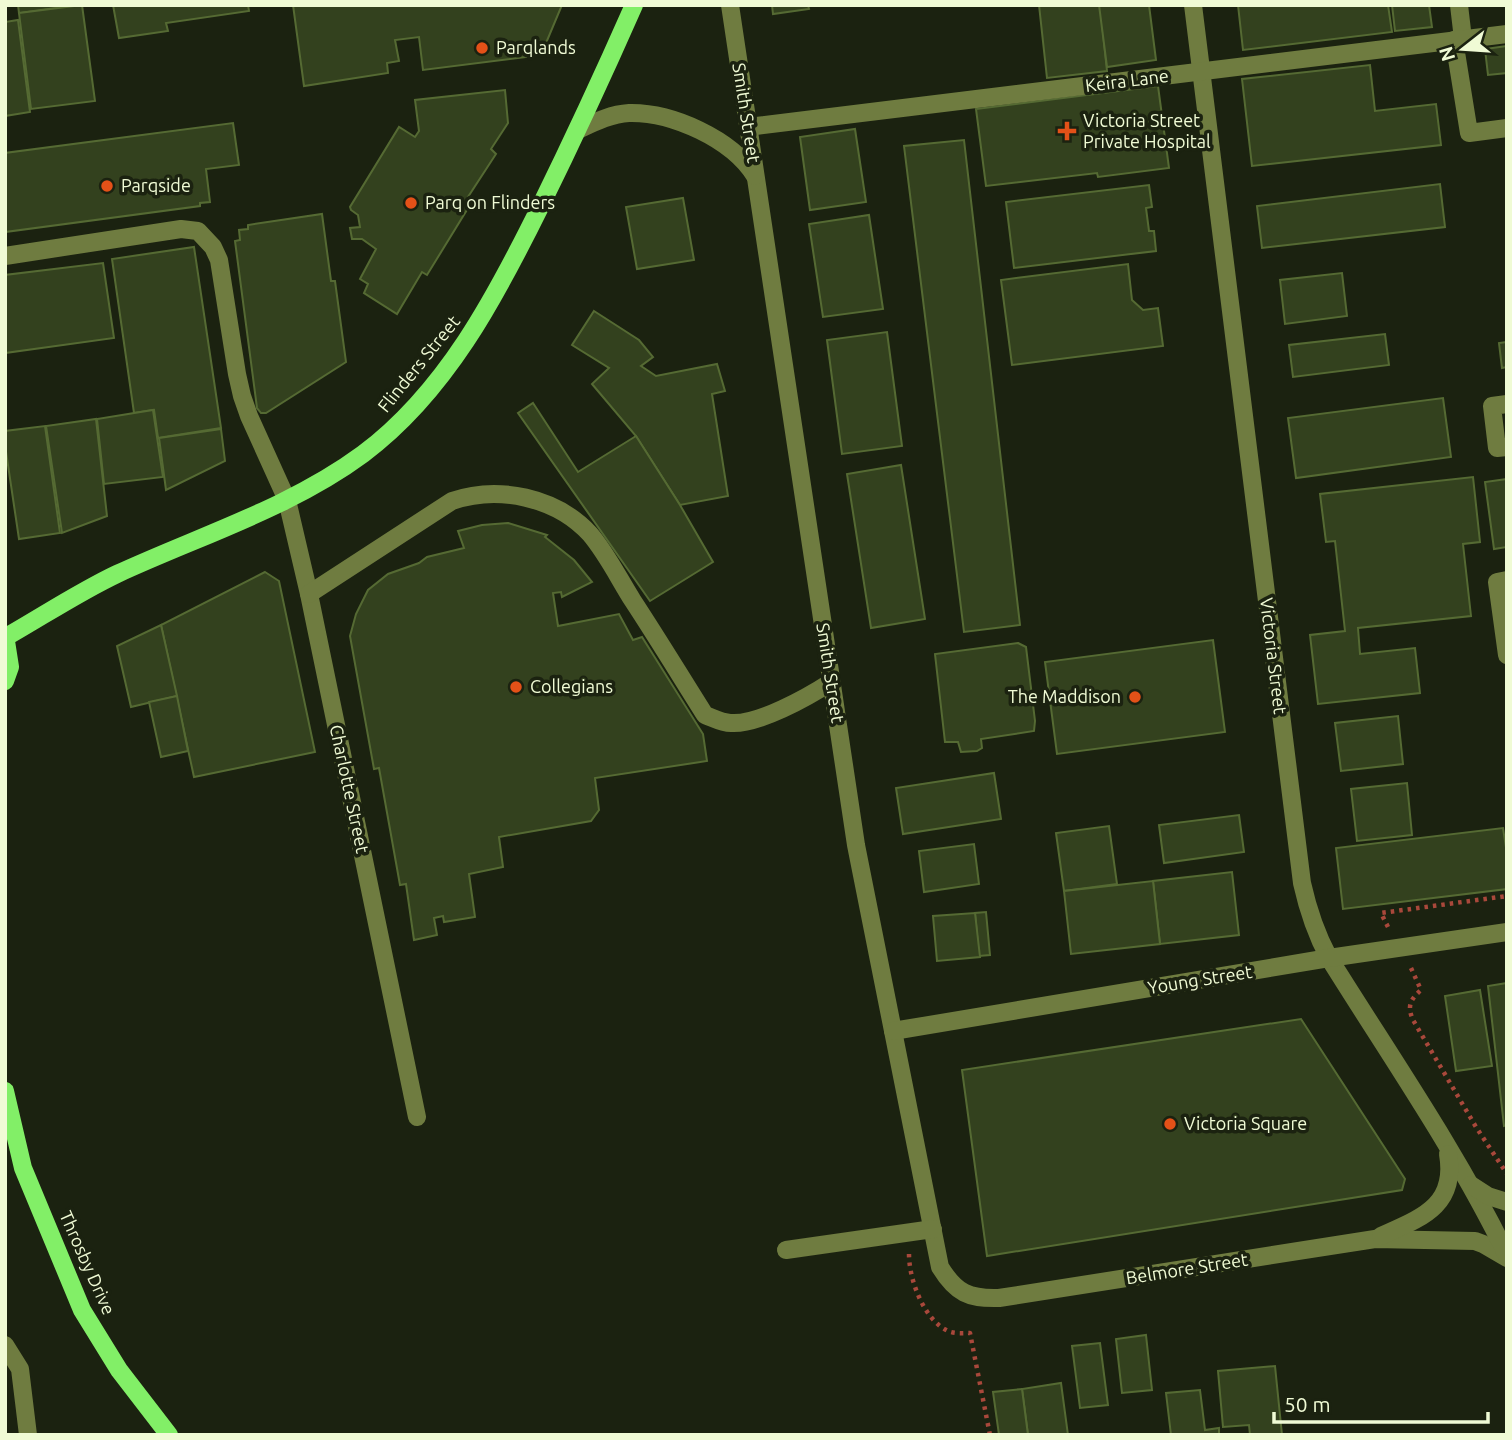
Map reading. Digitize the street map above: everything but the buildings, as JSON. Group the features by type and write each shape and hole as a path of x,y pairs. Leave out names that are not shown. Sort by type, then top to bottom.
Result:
{"main road":[{"name":"Flinders Street","path":"6,636 114,576 287,500 361,456 398,425 430,389 478,324 518,252 578,130 634,5"},
{"path":"5,681 10,667 6,636"},
{"name":"Throsby Drive","path":"5,1091 23,1168 82,1310 120,1370 169,1435"}],"street":[{"name":"Smith Street","path":"730,5 856,845 940,1267 950,1282 963,1293 980,1298 999,1298"},
{"name":"Victoria Street","path":"1193,5 1302,883 1317,935 1329,958 1447,1147 1507,1257"},
{"path":"1459,5 1459,40 1469,133 1507,128"},
{"name":"Keira Lane","path":"748,127 1507,34"},
{"path":"578,130 603,119 627,113 662,117 715,138 745,163 755,178"},
{"name":"Charlotte Street","path":"5,256 181,229 198,231 206,236 219,260 237,374 243,396 287,500 309,594 417,1117"},
{"path":"1507,404 1492,406 1497,448 1507,447"},
{"path":"309,594 452,501 470,495 524,496 561,511 590,535 705,715 729,724 750,721 809,696 831,682"},
{"path":"1507,580 1497,582 1507,656"},
{"name":"Young Street","path":"893,1031 1329,958 1507,932"},
{"name":"Belmore Street","path":"1375,1239 1416,1221 1443,1198 1450,1181 1447,1147"},
{"path":"1468,1183 1488,1196 1507,1202"},
{"path":"786,1250 933,1228"},
{"name":"Belmore Street","path":"999,1298 1375,1239 1475,1241 1507,1257"},
{"path":"5,1345 20,1369 28,1435"}],"path":[{"path":"1507,895 1381,913 1421,990 1410,1002 1413,1020 1507,1174"},
{"path":"909,1260 922,1302 932,1319 950,1332 970,1333 990,1435"}],"place":[{"name":"Parqlands","path":"482,48"},
{"name":"Victoria Street Private Hospital","path":"1067,131"},
{"name":"Parqside","path":"107,186"},
{"name":"Parq on Flinders","path":"411,203"},
{"name":"Collegians","path":"516,687"},
{"name":"The Maddison","path":"1135,697"},
{"name":"Victoria Square","path":"1170,1124"}]}
